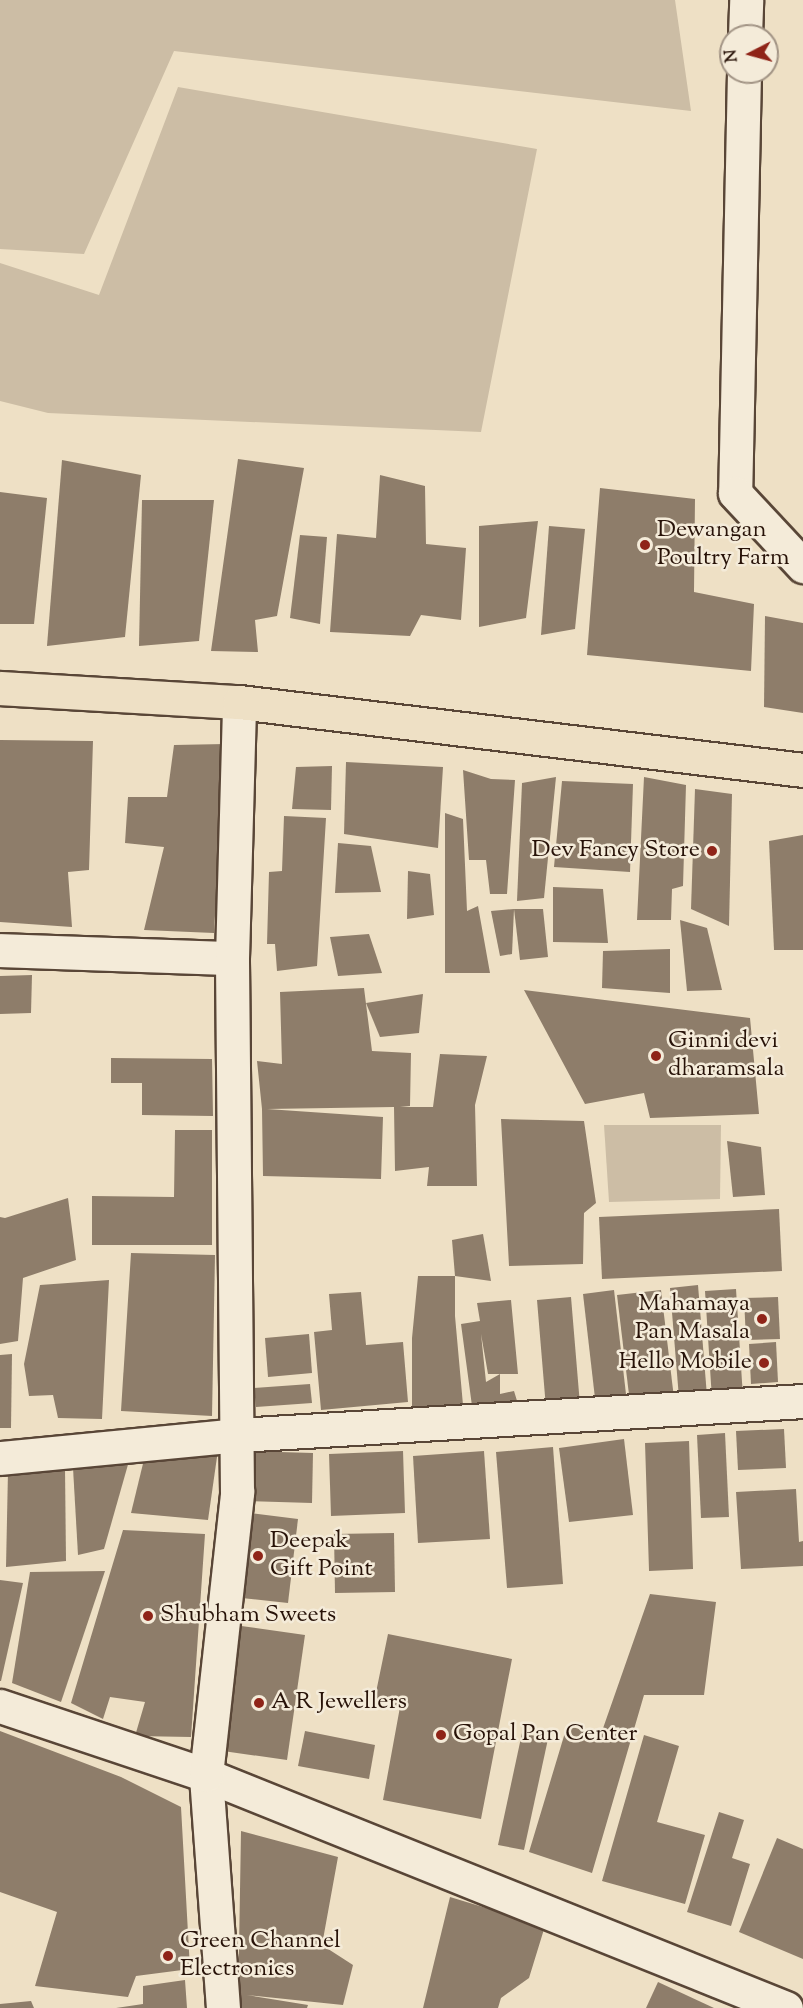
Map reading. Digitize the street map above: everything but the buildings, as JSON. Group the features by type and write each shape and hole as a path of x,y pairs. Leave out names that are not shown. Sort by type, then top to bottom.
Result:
{"main road":[{"path":"0,688 239,702 803,770"}],"street":[{"path":"745,24 746,0"},
{"path":"744,84 735,493 803,566"},
{"path":"222,2008 206,1776 237,1492 232,958 239,702"},
{"path":"0,950 232,958"},
{"path":"0,1458 238,1435 803,1401"},
{"path":"0,1706 206,1776 786,2008"}],"shaded area":[{"path":"0,0 675,0 691,111 174,51 84,254 0,249"},
{"path":"178,87 537,149 481,432 48,413 0,401 0,263 99,295"},
{"path":"604,1125 721,1125 720,1199 609,1202"}],"place":[{"name":"Dewangan Poultry Farm","path":"645,545"},
{"name":"Dev Fancy Store","path":"712,851"},
{"name":"Ginni devi dharamsala","path":"656,1056"},
{"name":"Mahamaya Pan Masala","path":"762,1319"},
{"name":"Hello Mobile","path":"764,1363"},
{"name":"Deepak Gift Point","path":"258,1556"},
{"name":"Shubham Sweets","path":"148,1616"},
{"name":"A R Jewellers","path":"259,1703"},
{"name":"Gopal Pan Center","path":"441,1735"},
{"name":"Green Channel Electronics","path":"168,1956"}]}
